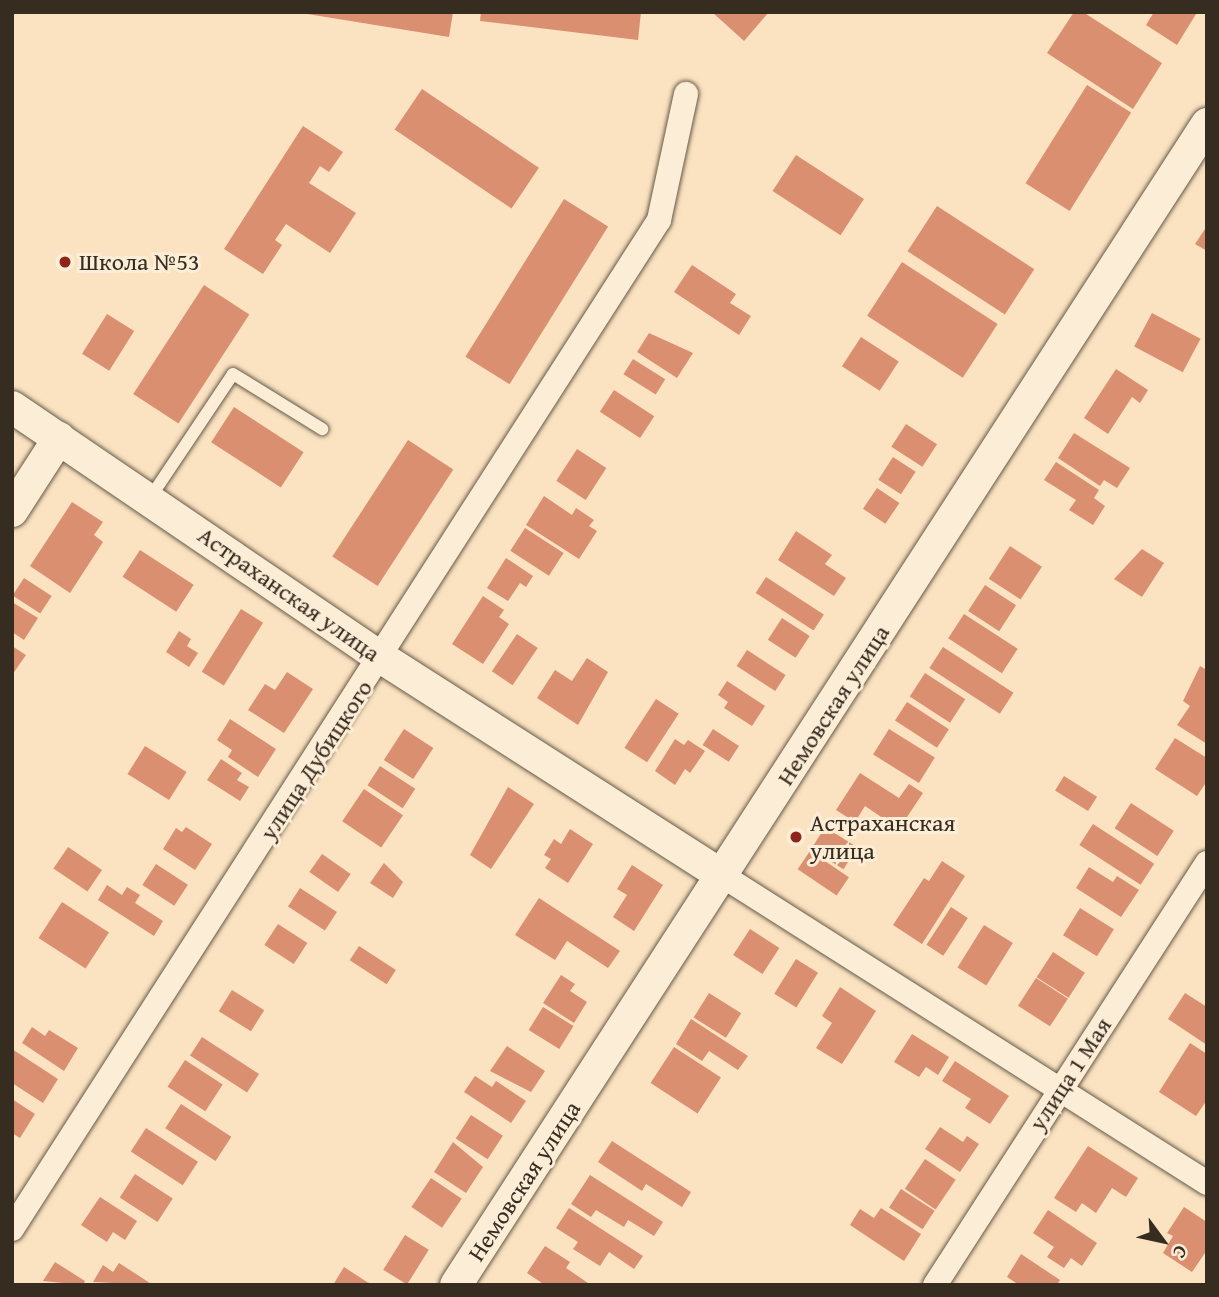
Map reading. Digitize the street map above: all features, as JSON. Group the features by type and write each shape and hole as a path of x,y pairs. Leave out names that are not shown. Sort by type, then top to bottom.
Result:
{"street":[{"name":"улица Дубицкого","path":"12,1229 382,658 659,220 686,94"},
{"name":"Немовская улица","path":"456,1285 1207,124"},
{"name":"Астраханская улица","path":"12,407 150,498 382,658 1207,1183"},
{"path":"12,511 60,438"},
{"name":"улица 1 Мая","path":"935,1285 1207,863"}],"lane":[{"path":"150,498 233,374 322,429"}],"building":[{"path":"295,12 453,12 449,37"},
{"path":"481,12 641,12 638,40 480,21"},
{"path":"712,12 769,12 744,41"},
{"path":"1074,12 1083,12 1162,63 1133,109 1047,53"},
{"path":"1154,12 1196,14 1177,45 1146,25"},
{"path":"1087,85 1131,113 1070,211 1026,183"},
{"path":"422,89 539,168 511,208 395,130"},
{"path":"303,126 343,152 329,172 320,166 309,183 356,213 330,253 286,224 275,240 282,245 263,274 224,249"},
{"path":"796,155 864,199 841,235 773,191"},
{"path":"564,199 608,227 510,384 465,357"},
{"path":"937,206 1034,269 1005,314 908,251"},
{"path":"1207,226 1207,251 1195,244"},
{"path":"902,262 998,324 963,378 867,316"},
{"path":"692,265 736,294 730,303 751,316 739,335 674,292"},
{"path":"204,285 249,314 178,423 133,394"},
{"path":"1152,313 1201,339 1183,372 1134,347"},
{"path":"107,314 134,331 109,371 82,354"},
{"path":"649,333 693,353 677,378 637,352"},
{"path":"861,337 899,362 880,391 842,366"},
{"path":"633,359 665,379 656,394 623,374"},
{"path":"1116,369 1148,390 1140,403 1132,397 1108,434 1084,418"},
{"path":"614,390 654,416 640,438 600,412"},
{"path":"234,407 304,452 281,487 211,442"},
{"path":"906,424 937,444 922,467 891,447"},
{"path":"1074,433 1130,468 1117,488 1104,480 1100,486 1058,458"},
{"path":"408,440 453,469 378,586 332,557"},
{"path":"577,449 606,468 586,500 556,481"},
{"path":"893,457 916,472 901,494 878,480"},
{"path":"1056,462 1099,490 1094,498 1105,506 1093,525 1069,510 1076,500 1044,480"},
{"path":"877,488 899,503 885,524 863,509"},
{"path":"544,496 572,515 576,508 594,520 589,526 597,531 579,559 526,525"},
{"path":"72,502 103,522 94,535 103,542 70,593 30,566"},
{"path":"525,528 564,553 549,576 510,551"},
{"path":"796,531 832,555 825,564 846,578 834,596 778,560"},
{"path":"1010,546 1042,567 1021,599 989,579"},
{"path":"1142,549 1164,563 1142,597 1114,579"},
{"path":"140,550 194,585 176,612 123,577"},
{"path":"506,558 533,576 526,587 520,583 508,601 487,588"},
{"path":"766,577 824,615 814,631 756,593"},
{"path":"24,578 52,596 40,614 13,596"},
{"path":"985,585 1016,605 999,631 968,611"},
{"path":"483,596 504,610 499,617 509,624 483,664 452,644"},
{"path":"12,602 38,618 24,640 12,632"},
{"path":"241,609 263,623 224,686 202,672"},
{"path":"964,614 1018,649 1002,673 948,638"},
{"path":"782,618 810,636 796,658 768,640"},
{"path":"179,631 191,639 187,646 198,653 189,667 166,652"},
{"path":"517,634 538,648 513,685 492,671"},
{"path":"12,646 26,655 12,675"},
{"path":"943,647 1013,693 1000,714 929,668"},
{"path":"747,650 786,675 775,691 737,666"},
{"path":"587,658 608,672 578,725 537,698 555,670 572,681"},
{"path":"1200,666 1207,670 1207,744 1177,725 1190,706 1183,701"},
{"path":"287,672 313,689 284,733 248,710 265,684 275,690"},
{"path":"925,673 965,699 950,723 910,696"},
{"path":"727,681 765,706 752,726 724,708 728,702 718,695"},
{"path":"656,699 679,714 647,762 624,748"},
{"path":"907,702 949,729 937,748 895,720"},
{"path":"230,719 276,749 258,777 228,757 232,750 217,740"},
{"path":"404,729 433,748 413,779 384,760"},
{"path":"713,729 739,746 729,762 703,745"},
{"path":"889,729 935,758 919,783 873,754"},
{"path":"1175,738 1207,758 1207,781 1197,796 1155,769"},
{"path":"675,739 684,745 688,740 705,751 690,773 685,769 675,785 655,771"},
{"path":"145,746 187,772 169,800 128,774"},
{"path":"221,759 242,773 237,780 249,787 240,801 207,780"},
{"path":"380,766 415,789 403,808 367,785"},
{"path":"860,773 899,798 909,784 923,793 899,829 865,806 855,822 836,810"},
{"path":"1064,776 1097,797 1088,811 1055,790"},
{"path":"508,787 534,804 491,869 470,855"},
{"path":"364,789 403,815 381,848 342,821"},
{"path":"1131,803 1174,831 1157,856 1115,828"},
{"path":"1093,824 1154,864 1141,885 1079,845"},
{"path":"186,827 212,844 195,870 163,849 176,828 182,832"},
{"path":"825,827 857,847 843,869 811,849"},
{"path":"570,829 593,844 568,883 545,868 551,859 544,855 554,839 561,844"},
{"path":"68,847 102,870 87,891 53,869"},
{"path":"810,851 849,877 837,896 798,869"},
{"path":"322,854 351,874 338,892 309,872"},
{"path":"942,861 965,876 922,944 893,925 924,878 929,881"},
{"path":"384,863 403,882 393,898 370,883"},
{"path":"156,864 188,885 174,906 142,885"},
{"path":"632,865 663,885 634,931 613,917 627,895 617,889"},
{"path":"1089,867 1113,882 1117,876 1139,890 1121,917 1076,888"},
{"path":"107,885 122,895 127,887 140,895 135,903 163,921 154,936 98,900"},
{"path":"300,888 337,912 325,930 288,906"},
{"path":"539,898 620,951 608,968 567,941 555,960 515,935"},
{"path":"62,902 109,932 86,969 39,938"},
{"path":"951,907 968,918 943,956 926,945"},
{"path":"1080,908 1114,929 1097,956 1063,935"},
{"path":"278,924 307,943 294,964 264,945"},
{"path":"984,925 1013,943 986,985 958,967"},
{"path":"750,929 779,948 762,974 733,955"},
{"path":"359,946 396,970 387,984 350,960"},
{"path":"1053,952 1085,973 1069,998 1037,977"},
{"path":"796,959 818,973 796,1008 774,994"},
{"path":"561,975 575,984 570,991 587,1002 574,1023 543,1003"},
{"path":"1036,978 1068,999 1050,1026 1018,1006"},
{"path":"840,987 876,1011 842,1064 816,1048 832,1023 822,1016"},
{"path":"232,990 264,1010 251,1031 219,1011"},
{"path":"709,993 741,1013 726,1038 694,1018"},
{"path":"1185,993 1207,1007 1207,1045 1168,1019"},
{"path":"543,1007 574,1026 559,1049 529,1030"},
{"path":"691,1019 748,1056 738,1070 709,1051 702,1061 676,1044"},
{"path":"32,1027 45,1036 49,1030 78,1048 64,1071 22,1043"},
{"path":"912,1034 949,1057 938,1075 926,1067 919,1077 894,1062"},
{"path":"202,1037 259,1074 247,1092 190,1055"},
{"path":"1190,1043 1207,1054 1207,1100 1196,1116 1159,1092"},
{"path":"507,1046 545,1071 531,1092 490,1071"},
{"path":"674,1047 721,1077 698,1114 651,1083"},
{"path":"12,1049 58,1079 43,1103 12,1083"},
{"path":"185,1060 223,1085 205,1111 168,1087"},
{"path":"955,1061 1009,1096 990,1124 965,1108 971,1099 942,1081"},
{"path":"475,1076 492,1087 496,1081 526,1101 511,1123 464,1092"},
{"path":"12,1099 35,1114 20,1138 12,1133"},
{"path":"181,1104 231,1137 216,1161 165,1128"},
{"path":"471,1115 503,1136 488,1159 456,1138"},
{"path":"940,1127 963,1142 967,1136 979,1144 960,1172 925,1149"},
{"path":"146,1128 198,1162 183,1185 131,1151"},
{"path":"612,1141 691,1192 682,1207 646,1184 642,1191 598,1162"},
{"path":"453,1142 483,1167 466,1193 434,1172"},
{"path":"1088,1146 1138,1178 1126,1197 1112,1188 1096,1213 1082,1203 1076,1212 1054,1198"},
{"path":"925,1159 956,1180 936,1210 905,1189"},
{"path":"135,1174 173,1199 157,1222 120,1197"},
{"path":"590,1175 663,1222 654,1236 628,1220 624,1227 596,1210 591,1217 571,1204"},
{"path":"431,1178 462,1199 442,1228 411,1207"},
{"path":"901,1189 935,1211 923,1229 889,1207"},
{"path":"100,1197 137,1221 125,1240 113,1232 107,1242 81,1225"},
{"path":"1184,1207 1207,1222 1207,1250 1192,1272 1163,1253 1173,1236 1167,1233"},
{"path":"569,1208 643,1256 634,1269 609,1252 600,1266 573,1249 578,1242 556,1228"},
{"path":"881,1208 921,1234 904,1261 850,1225 860,1209 874,1218"},
{"path":"1048,1210 1097,1243 1082,1266 1071,1258 1064,1268 1047,1257 1054,1247 1033,1233"},
{"path":"405,1235 429,1250 407,1285 383,1270"},
{"path":"545,1246 570,1262 566,1268 591,1285 545,1285 527,1273"},
{"path":"1021,1254 1060,1280 1057,1285 1019,1285 1007,1277"},
{"path":"55,1262 85,1281 83,1285 43,1281"},
{"path":"119,1263 153,1285 93,1282 103,1265 113,1272"},
{"path":"344,1267 367,1282 374,1285 333,1285"}],"place":[{"name":"Школа №53","path":"65,262"},
{"name":"Астраханская улица","path":"796,837"}]}
